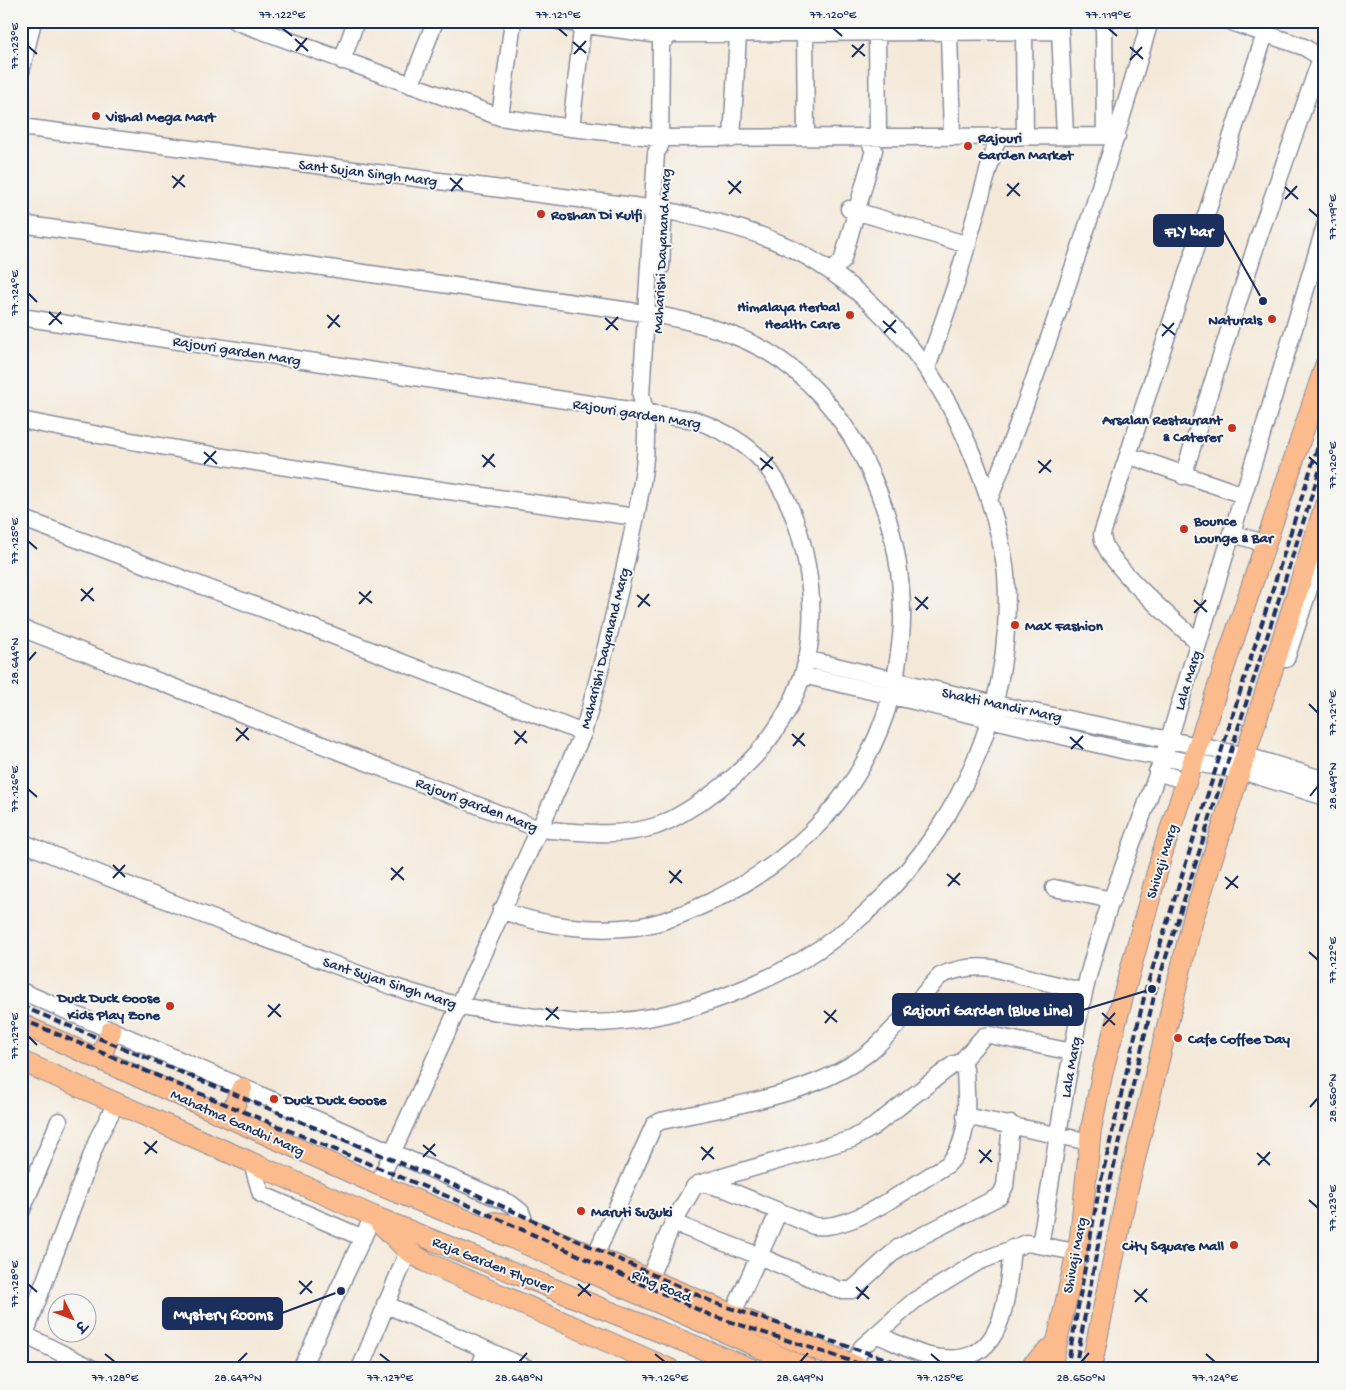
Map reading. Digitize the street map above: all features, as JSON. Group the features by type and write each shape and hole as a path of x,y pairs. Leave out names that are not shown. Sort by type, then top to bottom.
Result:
{"main road":[{"name":"Shivaji Marg","path":"1051,1369 1080,1237 1090,1142 1103,1070 1162,854 1325,366"},
{"path":"1093,1366 1126,1196 1193,919 1244,764 1325,505"},
{"name":"Mahatma Gandhi Marg","path":"21,1024 378,1184 456,1215"},
{"path":"100,1060 111,1031"},
{"name":"Mahatma Gandhi Marg","path":"21,1061 373,1216"},
{"path":"229,1117 242,1088"},
{"name":"Ring Road","path":"456,1215 595,1256 858,1368"},
{"name":"Raja Garden Flyover","path":"373,1216 411,1242 752,1369"},
{"name":"Raja Garden Flyover","path":"519,1233 808,1369"},
{"path":"411,1242 426,1262 670,1369"},
{"path":"1028,1369 1057,1343"}],"street":[{"path":"21,72 33,21"},
{"path":"235,21 276,28 342,61 500,117 660,142 806,137 874,139 952,136 1111,136"},
{"path":"342,61 356,21"},
{"path":"411,85 435,21"},
{"path":"500,117 513,21"},
{"path":"558,21 666,36 805,34 852,27 877,33 940,28 1024,31 1060,26 1065,135"},
{"path":"1104,21 1111,136"},
{"path":"989,500 1018,425 1150,21"},
{"path":"1183,476 1258,239 1323,59 1304,47 1228,21"},
{"path":"571,128 583,23"},
{"path":"940,28 952,136"},
{"path":"1024,31 1025,136"},
{"path":"833,270 842,262 853,210 874,150 877,33"},
{"path":"732,139 738,34"},
{"path":"805,34 806,137"},
{"path":"1198,642 1142,590 1107,552 1102,541 1102,534 1265,34"},
{"name":"Maharishi Dayanand Marg","path":"378,1184 583,733 602,664 636,517 645,461 644,409 641,395 653,314 658,210 665,152 660,142 661,43 666,36"},
{"name":"Sant Sujan Singh Marg","path":"21,127 658,210 727,224 759,233 833,270 881,314 927,368 944,394 959,423 989,500 1006,570 1004,663 995,704 972,770 932,839 866,914 830,944 746,989 706,1003 627,1021 584,1023 458,1005 392,986 315,958 21,842"},
{"path":"927,368 968,245 998,136"},
{"path":"853,210 968,245"},
{"path":"21,224 653,314 699,323 738,337 782,361 818,394 849,431 888,515 899,569 902,613 893,688 868,757 843,798 806,838 769,868 728,893 678,917 635,927 575,927 531,921 501,910"},
{"name":"Lala Marg","path":"1040,1245 1072,1052 1084,992 1112,900 1169,739 1325,226"},
{"name":"Rajouri garden Marg","path":"21,316 644,409 695,420 715,427 733,437 761,460 779,484 798,531 809,581 809,641 803,675 784,717 762,750 718,790 688,810 656,826 623,832 591,834 539,829 21,628"},
{"path":"21,420 113,438 351,478 636,517"},
{"path":"1128,455 1243,496"},
{"path":"21,518 293,620 583,733"},
{"path":"1231,534 1266,544"},
{"path":"1244,764 1264,723 1325,540"},
{"name":"Shakti Mandir Marg","path":"806,659 893,688 995,704 1169,739 1192,763"},
{"path":"803,675 893,688 990,720 1160,765 1192,763 1244,764 1325,780"},
{"path":"1244,764 1325,797"},
{"path":"1054,888 1112,900"},
{"path":"595,1256 654,1125 661,1121 802,1087 835,1072 871,1050 940,976 952,971 972,967 992,968 1084,992"},
{"path":"21,991 517,1208 519,1233"},
{"path":"649,1279 673,1223 689,1192 694,1187 702,1183 852,1140 873,1127 954,1064 959,1064 984,1036 990,1035 1072,1052"},
{"path":"702,1183 728,1190 814,1226 828,1228 852,1221 951,1162 960,1146 965,1116 965,1069 959,1064"},
{"path":"85,1367 23,1338 98,1138 116,1103"},
{"path":"965,1116 1011,1124 1090,1142"},
{"path":"21,1212 59,1121"},
{"path":"673,1223 759,1256 839,1290 852,1290 898,1248 1000,1196 1005,1186 1011,1124"},
{"path":"252,1163 261,1194 363,1238"},
{"path":"732,1315 779,1211"},
{"path":"301,1369 373,1216"},
{"path":"360,1369 411,1242"},
{"path":"858,1368 862,1347 876,1334 925,1293 978,1262 1027,1243 1076,1252"},
{"path":"876,1334 930,1356 968,1357 984,1349 996,1333 1003,1315 1012,1248"},
{"path":"385,1304 529,1369"},
{"path":"479,1369 486,1350"}],"railway":[{"path":"1067,1369 1099,1189 1146,989 1325,424"},
{"path":"1075,1369 1108,1191 1155,992 1325,453"},
{"path":"21,1006 473,1193 715,1303 917,1369"},
{"path":"21,1019 468,1205 710,1315 875,1369"}],"place":[{"name":"Vishal Mega Mart","path":"96,116"},
{"name":"Rajouri Garden Market","path":"968,146"},
{"name":"Roshan Di Kulfi","path":"541,214"},
{"name":"FLY bar","path":"1263,301"},
{"name":"Himalaya Herbal Health Care","path":"850,315"},
{"name":"Naturals","path":"1272,319"},
{"name":"Arsalan Restaurant & Caterer","path":"1232,428"},
{"name":"Bounce Lounge & Bar","path":"1184,529"},
{"name":"Max Fashion","path":"1015,625"},
{"name":"Rajouri Garden (Blue Line)","path":"1152,989"},
{"name":"Duck Duck Goose Kids Play Zone","path":"170,1006"},
{"name":"Cafe Coffee Day","path":"1178,1038"},
{"name":"Duck Duck Goose","path":"274,1099"},
{"name":"Maruti Suzuki","path":"581,1211"},
{"name":"City Square Mall","path":"1234,1245"},
{"name":"Mystery Rooms","path":"341,1291"}]}
